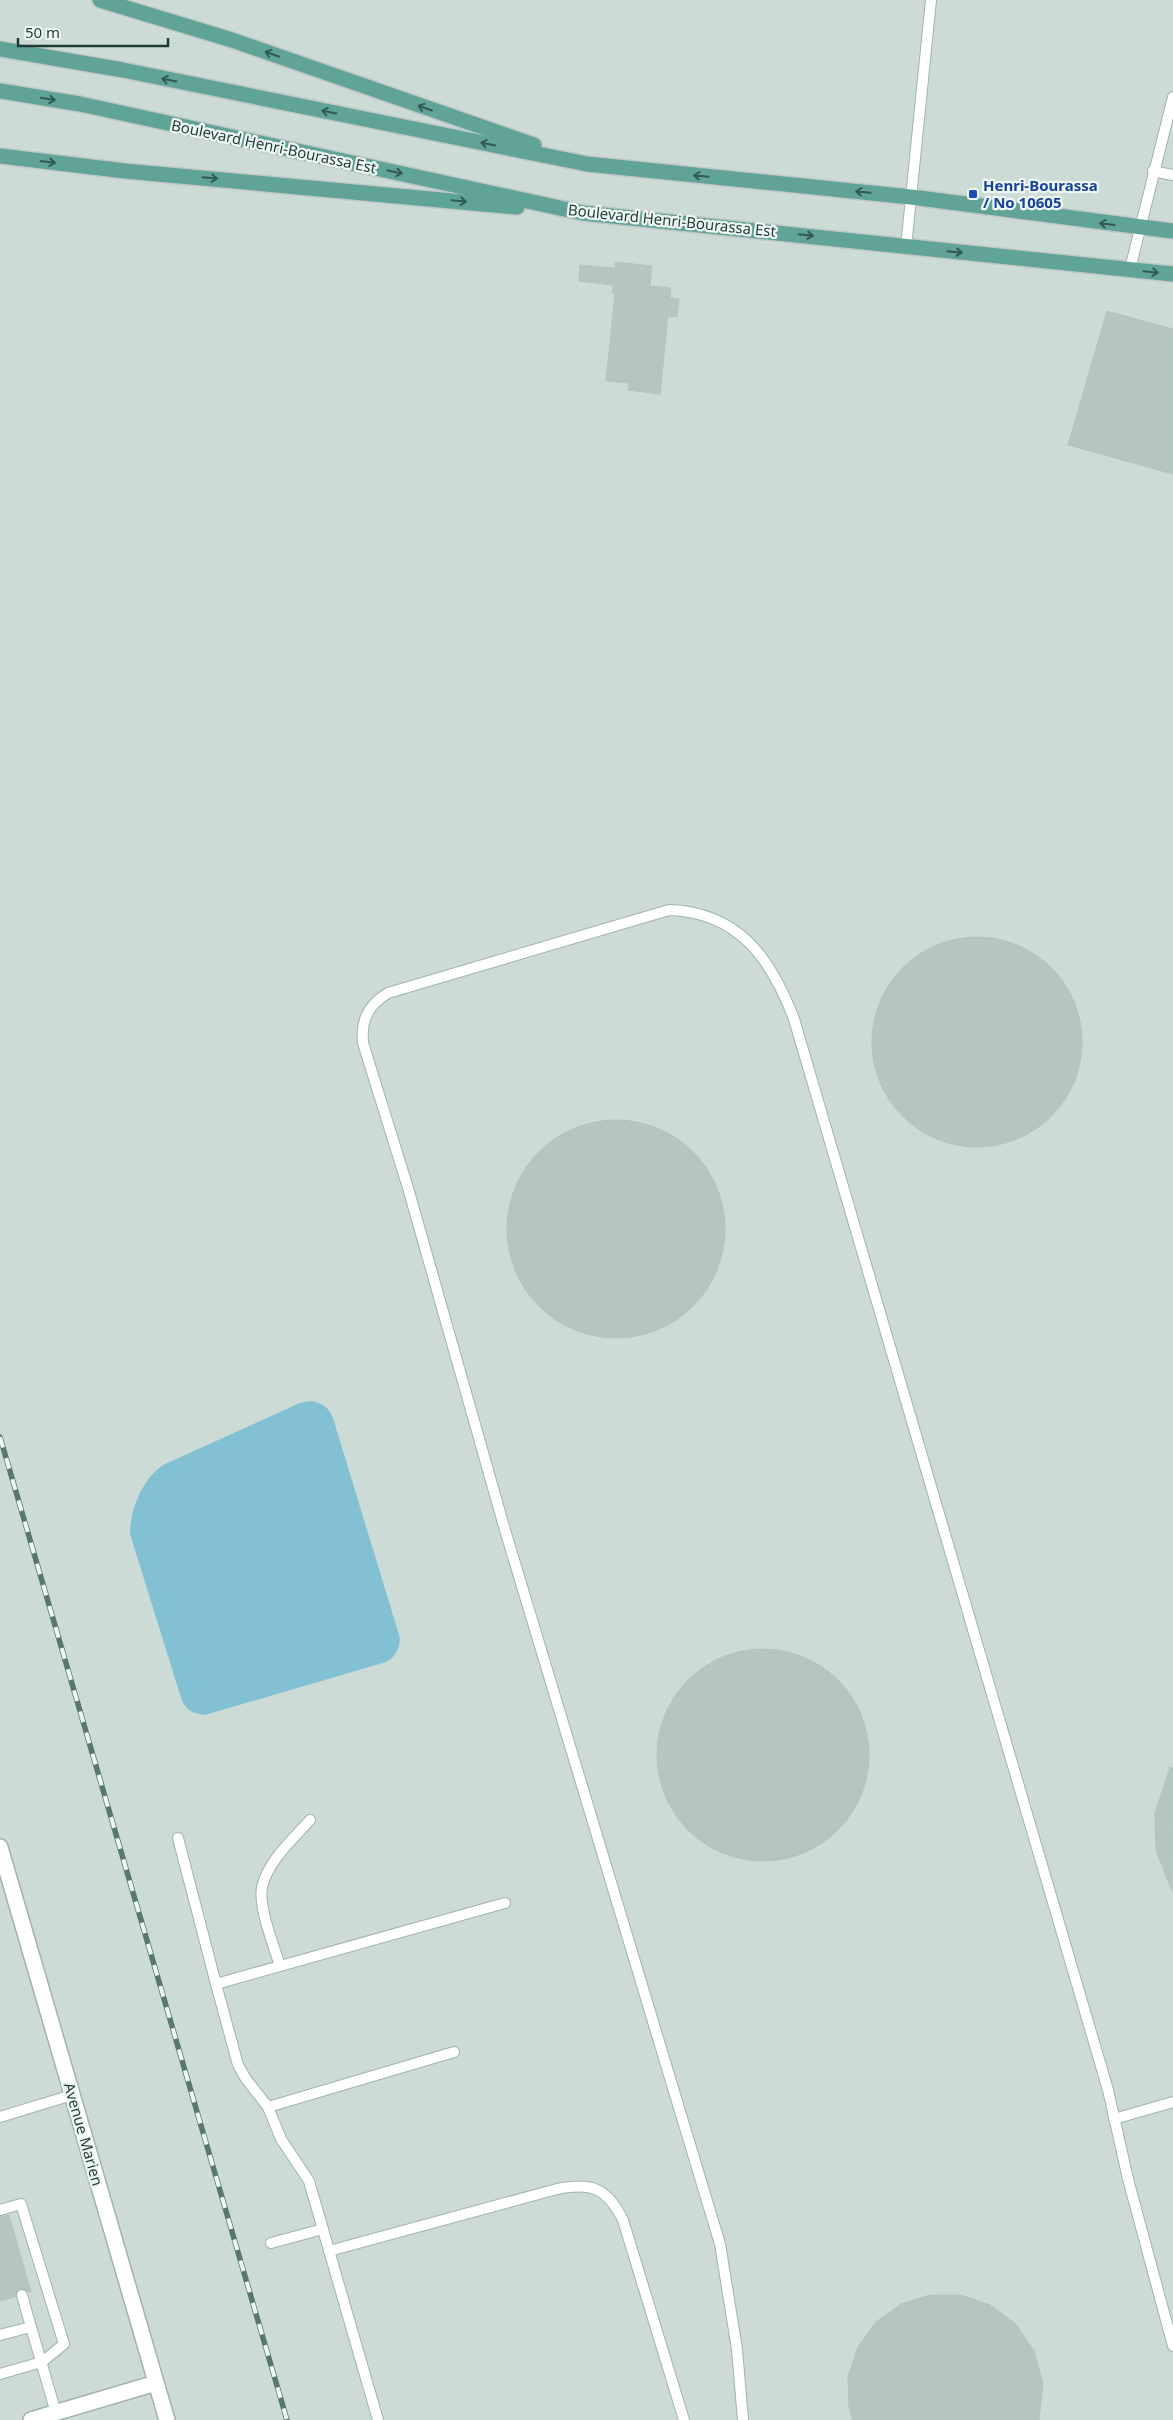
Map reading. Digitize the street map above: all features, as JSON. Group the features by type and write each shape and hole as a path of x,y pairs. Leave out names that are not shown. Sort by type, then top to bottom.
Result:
{"main road":[{"path":"100,0 232,40 587,164"},
{"path":"0,49 123,70 587,164 911,198 1173,232"},
{"name":"Boulevard Henri-Bourassa Est","path":"0,91 118,112 583,213 860,240 906,247 1173,274"},
{"path":"0,156 125,170 583,213"}],"street":[{"name":"Avenue Marien","path":"0,1847 167,2420"},
{"path":"31,2420 156,2383"}],"lane":[{"path":"906,247 931,0"},
{"path":"1130,269 1173,97"},
{"path":"1153,171 1173,175"},
{"path":"743,2420 737,2349 720,2244 505,1530 408,1188 363,1043 362,1028 364,1018 378,999 388,993 669,910 686,910 707,916 734,929 753,945 772,970 784,992 794,1019 966,1598 1114,2119 1128,2179 1173,2346"},
{"path":"280,1966 262,1902 262,1887 268,1872 280,1854 310,1820"},
{"path":"178,1838 238,2065 246,2079 268,2107 281,2139 308,2181 378,2420"},
{"path":"216,1984 504,1903"},
{"path":"268,2107 454,2052"},
{"path":"0,2117 72,2095"},
{"path":"1114,2119 1173,2102"},
{"path":"329,2251 557,2189 586,2186 598,2189 608,2196 623,2220 684,2420"},
{"path":"0,2210 21,2204 64,2344 42,2362 0,2374"},
{"path":"271,2243 323,2229"},
{"path":"22,2295 56,2413"},
{"path":"0,2335 31,2327"}],"shaded area":[{"path":"0,0 1173,0 1173,2420 0,2420"}],"water":[{"path":"310,1401 324,1406 333,1418 400,1638 398,1649 395,1655 386,1662 205,1715 194,1713 182,1701 130,1534 135,1504 150,1477 165,1464 300,1403"}],"building":[{"path":"615,262 652,266 650,286 671,288 670,298 679,299 677,317 668,316 660,394 628,390 629,383 606,381 615,293 612,293 613,285 579,281 580,265 615,268"},
{"path":"1107,311 1173,329 1173,474 1068,445"},
{"path":"967,937 987,937 1008,941 1027,949 1044,961 1058,975 1070,992 1078,1011 1082,1042 1078,1073 1070,1092 1058,1109 1044,1123 1027,1135 1008,1143 987,1147 967,1147 946,1143 927,1135 910,1123 896,1109 884,1092 876,1073 872,1052 872,1032 876,1011 884,992 896,975 910,961 927,949 946,941"},
{"path":"616,1120 648,1125 658,1129 667,1133 693,1152 712,1178 716,1187 720,1197 725,1229 720,1261 716,1271 712,1280 693,1306 667,1325 658,1329 648,1333 616,1338 584,1333 574,1329 565,1325 539,1306 520,1280 516,1271 512,1261 507,1229 512,1197 516,1187 520,1178 539,1152 565,1133 574,1129 584,1125"},
{"path":"763,1649 784,1651 803,1657 822,1667 838,1680 851,1696 861,1715 867,1734 869,1755 867,1776 861,1795 851,1814 838,1830 822,1843 803,1853 784,1859 763,1861 742,1859 723,1853 704,1843 688,1830 675,1814 665,1795 659,1776 657,1755 659,1734 665,1715 675,1696 688,1680 704,1667 723,1657 742,1651"},
{"path":"1170,1767 1173,1768 1172,1891 1156,1850 1155,1813"},
{"path":"9,2215 31,2292 20,2289 15,2297 0,2301 0,2217"},
{"path":"930,2295 961,2295 990,2305 1015,2323 1034,2351 1043,2384 1039,2420 853,2420 849,2408 848,2377 858,2347 876,2322 901,2304"}],"railway":[{"path":"0,1437 287,2420"}],"place":[{"name":"Henri-Bourassa / No 10605","path":"973,194"}]}
